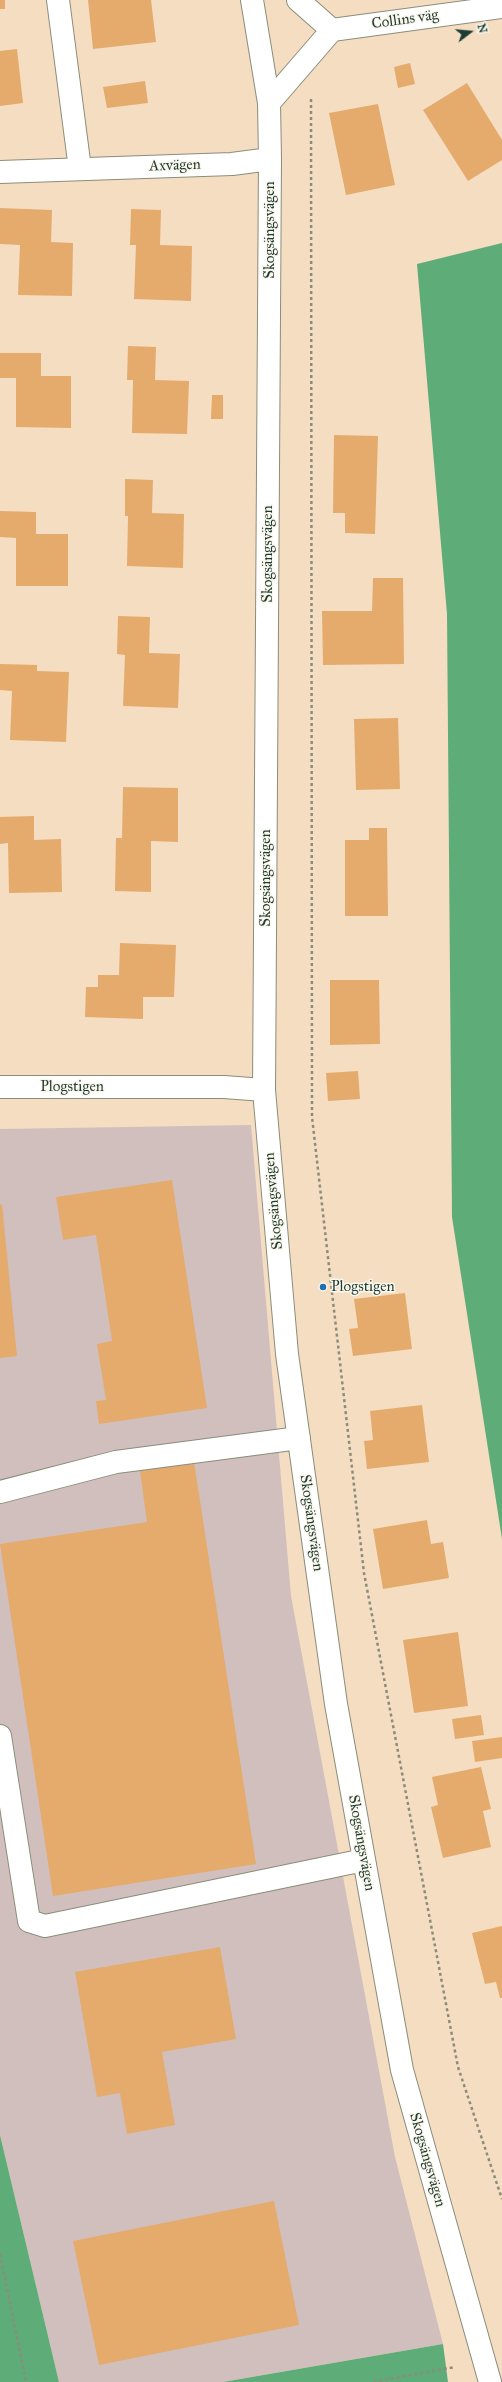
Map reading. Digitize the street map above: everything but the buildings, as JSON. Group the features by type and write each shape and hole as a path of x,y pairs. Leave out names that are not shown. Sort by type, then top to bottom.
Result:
{"street":[{"path":"58,0 80,169"},
{"name":"Skogsängsvägen","path":"252,0 269,103 270,159 264,1090 287,1354 336,1704 402,2070 483,2362 490,2382"},
{"path":"269,103 332,30 298,0"},
{"name":"Collins väg","path":"332,30 502,7"},
{"name":"Axvägen","path":"0,172 232,164 270,159"},
{"name":"Plogstigen","path":"0,1087 224,1087 264,1090"},
{"path":"0,1492 116,1462 299,1438"},
{"path":"0,1736 29,1921 45,1926 364,1860"}],"path":[{"path":"311,54 312,1117 364,1573 458,2067 502,2199"},
{"path":"0,2254 26,2382"},
{"path":"373,2382 483,2362"}],"shaded area":[{"path":"251,1125 291,1596 395,2157 443,2344 223,2382 59,2382 0,2135 0,1129"}],"green space":[{"path":"502,243 502,1539 452,1217 447,614 417,264"},
{"path":"0,2135 59,2382 0,2382"},
{"path":"443,2344 448,2382 223,2382"}],"place":[{"name":"Plogstigen","path":"323,1287"}]}
